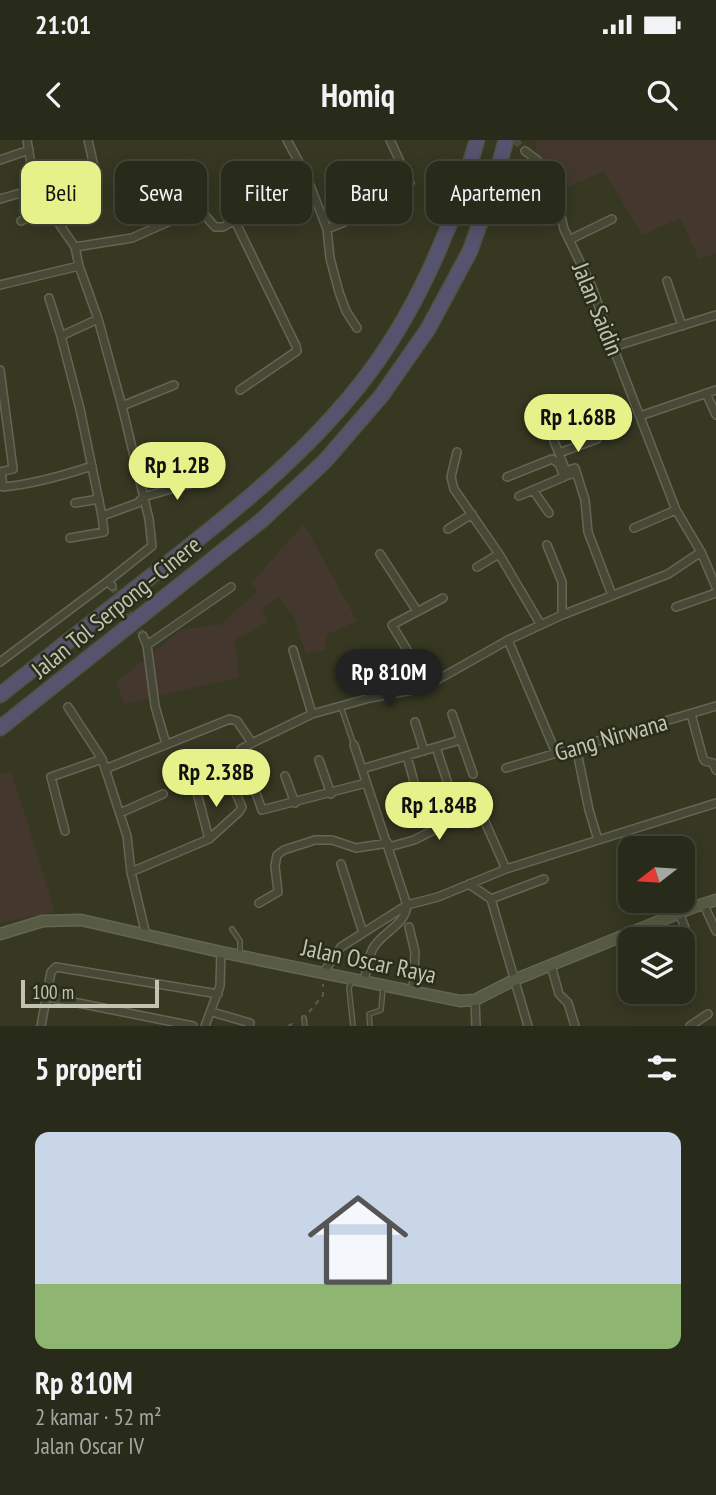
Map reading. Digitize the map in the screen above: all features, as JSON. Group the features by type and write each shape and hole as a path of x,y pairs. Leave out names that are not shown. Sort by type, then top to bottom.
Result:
{"highway":[{"name":"Jalan Tol Serpong–Cinere","path":"0,695 248,500 310,442 359,386 404,319 442,242 467,177 477,140"},
{"name":"Jalan Tol Serpong–Cinere","path":"0,728 262,520 333,452 382,394 434,318 470,251 494,184 506,140"}],"street":[{"path":"27,140 31,161"},
{"path":"88,140 93,161"},
{"path":"287,140 298,161"},
{"path":"327,229 407,188 410,183 390,140"},
{"path":"0,160 29,150"},
{"name":"Jalan Saidin","path":"526,151 537,160 549,179 569,240 592,287 676,510 714,575 716,587"},
{"path":"312,190 327,229 330,258 339,292 346,311 357,328"},
{"path":"0,199 21,193"},
{"path":"75,247 132,237 195,210 203,213 215,227 228,224"},
{"path":"569,240 612,219"},
{"path":"0,662 111,583 152,546 122,406 98,319 75,247 59,224"},
{"path":"237,224 297,348 297,351 240,390"},
{"path":"0,285 79,266"},
{"path":"667,281 682,326"},
{"path":"49,298 80,409 104,532 70,538"},
{"path":"613,346 716,315"},
{"path":"61,336 98,319"},
{"path":"0,370 13,469 1,472 3,487 57,477 92,466"},
{"path":"122,406 174,386"},
{"path":"640,416 716,390"},
{"path":"706,393 716,415"},
{"path":"559,453 597,439"},
{"path":"554,441 566,471 575,467 585,500 588,532 612,595"},
{"path":"457,452 452,469 452,484 499,554 541,625"},
{"path":"507,477 554,459 564,477"},
{"path":"519,496 573,473 576,475"},
{"path":"102,516 138,503 143,497 203,480"},
{"path":"533,490 549,513"},
{"path":"75,503 99,499"},
{"path":"634,528 676,510"},
{"path":"448,530 471,514"},
{"path":"547,545 562,582 562,615"},
{"path":"366,783 295,803 261,809 253,782 240,760 241,750 312,714 429,686 508,640 562,615 668,574 701,552"},
{"path":"380,554 417,611"},
{"path":"477,567 499,554"},
{"path":"147,645 231,587"},
{"path":"676,607 716,593"},
{"path":"429,686 392,628 393,624 443,598"},
{"path":"143,636 147,645 155,706 166,744"},
{"path":"508,640 556,753"},
{"path":"293,650 312,714"},
{"path":"357,657 370,698"},
{"name":"Gang Nirwana","path":"506,768 716,706"},
{"path":"68,707 102,759 127,836 131,872 146,935"},
{"path":"452,714 473,774"},
{"path":"691,714 704,761 713,763 716,770"},
{"path":"105,769 230,719 237,721 252,743"},
{"path":"415,722 424,751"},
{"path":"362,769 460,740"},
{"path":"354,745 407,905 407,912 400,921 374,945 364,981"},
{"path":"436,747 450,790"},
{"path":"576,747 598,840"},
{"path":"407,756 420,804"},
{"path":"65,831 51,777 102,759"},
{"path":"318,760 331,793"},
{"path":"131,872 209,839 225,827 242,807 226,772"},
{"path":"285,776 295,803"},
{"path":"195,785 209,839"},
{"path":"120,813 163,793"},
{"path":"323,973 341,947 407,905 438,897 506,869 716,803"},
{"path":"259,903 278,892 275,866 279,852 315,840 332,840 356,848 414,840 442,826 455,811 477,804 506,869"},
{"path":"341,864 363,933"},
{"path":"491,899 544,879"},
{"path":"469,884 491,899 528,1026"},
{"path":"695,906 716,900"},
{"path":"703,903 716,931"},
{"path":"476,1026 475,1000 514,980 677,914"},
{"name":"Jalan Oscar Raya","path":"0,934 30,923 60,919 98,923 413,992 460,1001 475,1000"},
{"path":"409,927 415,952 413,992"},
{"path":"205,1026 218,994 221,952"},
{"path":"551,965 559,994 568,1003 575,1026"},
{"path":"41,1026 54,967 218,994"},
{"path":"48,997 193,1026"},
{"path":"212,1012 250,1023 249,1026"},
{"path":"690,1026 708,1014"}],"lane":[{"path":"341,707 354,745"},
{"path":"232,929 240,942 240,956"},
{"path":"352,979 349,989 353,1026"},
{"path":"370,1026 369,1014 381,1010 384,986"},
{"path":"303,1018 305,1026"}],"path":[{"path":"288,1026 303,1018 323,995 323,973"}],"shaded area":[{"path":"537,140 716,140 716,253 699,259 680,218 642,235 604,171 565,189 565,161 533,161"},
{"path":"304,524 357,621 326,635 325,650 306,653 294,617 279,597 262,608 268,621 235,640 239,677 124,704 116,682 182,629 220,625 258,591 251,583"},
{"path":"11,771 55,912 0,923 0,774"}],"tunnel":[{"path":"515,140 525,151"},
{"path":"112,586 143,636"}]}
